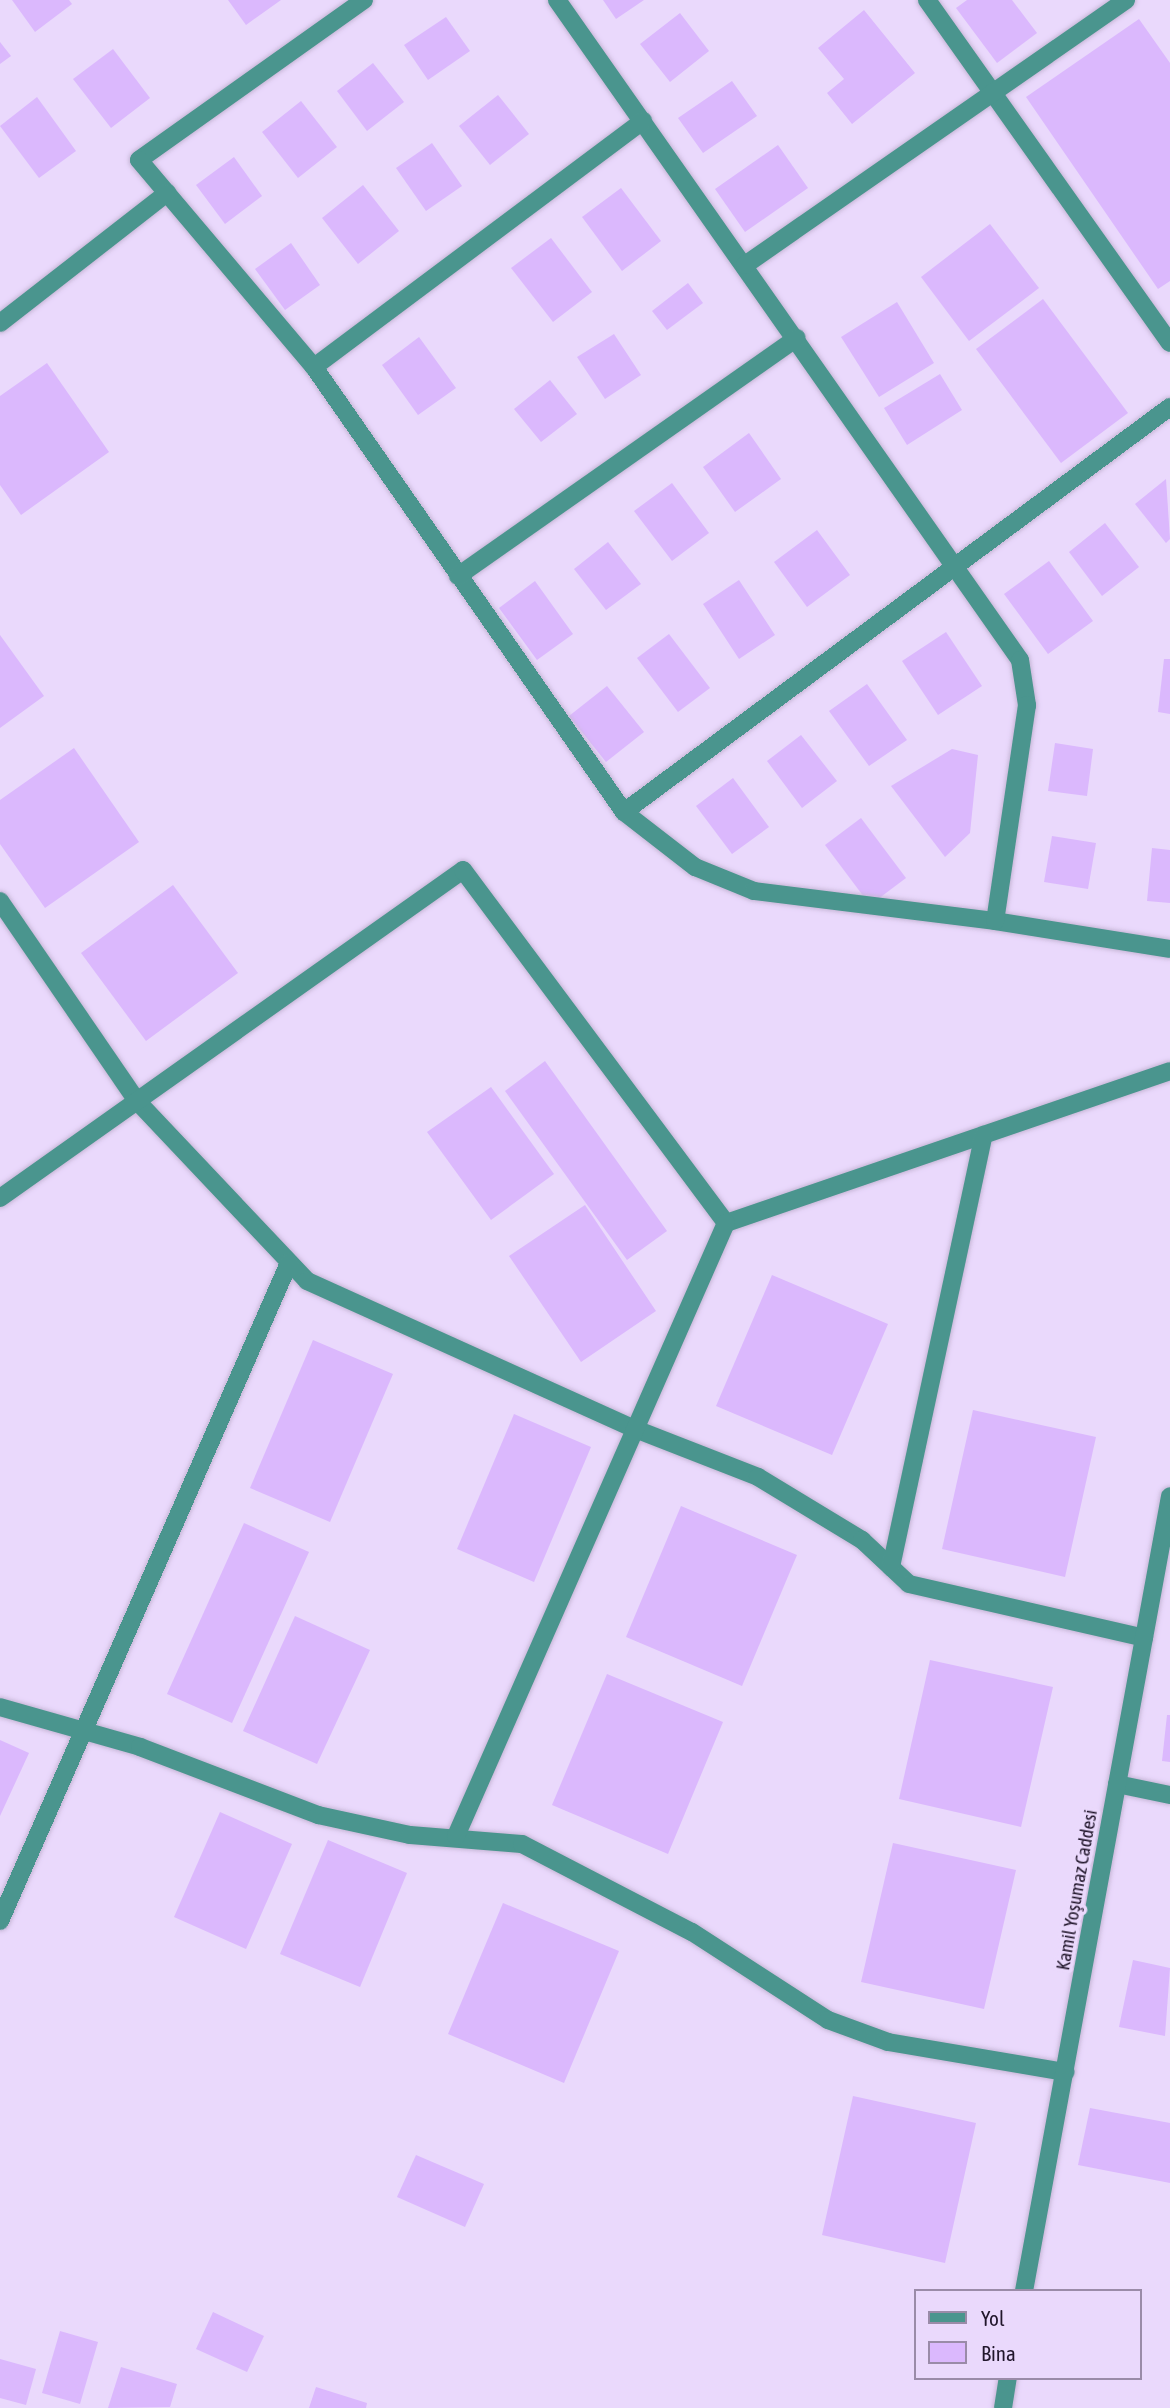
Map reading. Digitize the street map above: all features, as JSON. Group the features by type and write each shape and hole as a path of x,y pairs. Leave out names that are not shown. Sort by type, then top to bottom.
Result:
{"street":[{"path":"364,0 139,160 314,367 624,812 695,867 754,891 995,921 1170,949"},
{"path":"557,0 797,338 1020,660 1027,705 995,921"},
{"path":"927,0 1170,343"},
{"path":"745,265 1126,0"},
{"path":"314,367 643,121"},
{"path":"0,323 167,193"},
{"path":"458,576 797,338"},
{"path":"624,812 1170,407"},
{"path":"0,1198 463,870 726,1223"},
{"path":"0,901 137,1101 307,1281 635,1429 758,1477 862,1540 909,1584 1144,1638"},
{"path":"456,1836 726,1223 1170,1072"},
{"path":"891,1567 984,1135"},
{"path":"0,1921 80,1730 289,1263"},
{"name":"Kamil Yoşumaz Caddesi","path":"1024,2289 1170,1496"},
{"path":"0,1707 140,1747 318,1815 410,1835 456,1836 522,1844 692,1931 828,2020 888,2042 1065,2072"},
{"path":"1117,1784 1170,1795"},
{"path":"1003,2408 1008,2380"}],"building":[{"path":"12,0 69,0 72,4 35,32"},
{"path":"228,0 281,0 246,25"},
{"path":"603,0 644,0 616,19"},
{"path":"967,0 1012,0 1037,33 997,63 956,8"},
{"path":"864,10 915,73 852,124 827,93 844,79 818,48"},
{"path":"680,13 709,51 670,82 640,44"},
{"path":"446,17 470,51 428,80 404,45"},
{"path":"1139,19 1170,63 1170,281 1158,289 1026,97"},
{"path":"0,42 11,56 0,64"},
{"path":"113,49 150,98 111,128 73,79"},
{"path":"373,63 404,102 367,131 337,91"},
{"path":"732,81 757,116 703,153 678,118"},
{"path":"498,95 529,134 490,165 459,126"},
{"path":"37,97 76,151 39,178 0,126"},
{"path":"301,101 337,147 298,178 262,132"},
{"path":"432,143 462,186 426,211 396,168"},
{"path":"778,145 808,188 745,232 715,189"},
{"path":"234,157 262,196 225,224 196,185"},
{"path":"363,185 399,231 358,264 322,218"},
{"path":"621,188 661,241 622,271 582,217"},
{"path":"990,224 1039,288 969,341 921,277"},
{"path":"551,238 592,292 553,322 511,268"},
{"path":"291,243 320,285 285,310 255,269"},
{"path":"688,283 703,303 667,330 652,311"},
{"path":"1043,299 1128,413 1061,463 976,349"},
{"path":"897,302 934,363 879,397 841,337"},
{"path":"614,334 641,375 605,399 577,357"},
{"path":"419,337 456,388 418,415 382,365"},
{"path":"47,363 109,452 21,515 0,485 0,396"},
{"path":"940,374 962,410 907,445 884,408"},
{"path":"550,380 577,414 541,442 514,409"},
{"path":"749,433 781,479 735,512 703,467"},
{"path":"1166,479 1170,539 1166,543 1135,504"},
{"path":"672,483 709,533 672,561 634,511"},
{"path":"1105,523 1139,567 1102,596 1069,552"},
{"path":"817,530 850,575 807,607 774,562"},
{"path":"608,542 641,584 606,610 574,569"},
{"path":"1049,561 1093,621 1048,654 1004,594"},
{"path":"739,580 775,635 739,659 703,604"},
{"path":"535,581 573,634 537,660 499,608"},
{"path":"946,632 982,686 938,715 902,661"},
{"path":"669,634 710,688 678,712 637,658"},
{"path":"0,635 44,696 0,728"},
{"path":"1164,659 1170,659 1170,714 1158,712"},
{"path":"867,684 907,740 869,766 829,711"},
{"path":"607,686 644,732 606,762 569,716"},
{"path":"801,735 837,781 802,808 767,761"},
{"path":"1055,743 1093,749 1087,796 1048,791"},
{"path":"74,748 139,842 45,908 0,844 0,800"},
{"path":"952,749 978,755 970,833 945,857 891,786"},
{"path":"733,778 769,827 732,854 696,806"},
{"path":"861,818 906,878 870,905 825,845"},
{"path":"1052,836 1096,843 1088,889 1044,882"},
{"path":"1152,848 1170,850 1170,903 1147,901"},
{"path":"173,885 238,973 146,1041 81,953"},
{"path":"545,1061 667,1231 627,1260 505,1091"},
{"path":"491,1087 554,1174 491,1220 427,1132"},
{"path":"585,1205 656,1311 581,1362 509,1256"},
{"path":"772,1275 888,1324 832,1455 716,1406"},
{"path":"313,1340 393,1374 330,1522 250,1488"},
{"path":"973,1410 1096,1437 1065,1577 942,1549"},
{"path":"514,1414 591,1447 534,1582 457,1549"},
{"path":"681,1506 797,1555 742,1686 626,1637"},
{"path":"244,1523 309,1552 232,1723 167,1694"},
{"path":"295,1616 370,1650 317,1764 243,1731"},
{"path":"930,1660 1053,1687 1021,1827 899,1799"},
{"path":"607,1674 723,1722 668,1854 552,1805"},
{"path":"1167,1715 1170,1715 1170,1762 1162,1761"},
{"path":"0,1740 29,1753 0,1816"},
{"path":"220,1812 292,1844 246,1949 174,1917"},
{"path":"328,1840 407,1873 360,1987 280,1954"},
{"path":"893,1843 1016,1870 984,2009 861,1982"},
{"path":"503,1903 619,1951 564,2083 448,2034"},
{"path":"1133,1960 1170,1968 1165,2036 1119,2027"},
{"path":"853,2096 976,2123 945,2263 822,2235"},
{"path":"1090,2108 1170,2123 1170,2183 1078,2165"},
{"path":"416,2155 484,2184 465,2227 397,2197"},
{"path":"213,2312 264,2336 247,2372 196,2349"},
{"path":"60,2331 98,2342 80,2404 42,2393"},
{"path":"0,2359 36,2369 26,2405 0,2398"},
{"path":"121,2367 177,2384 170,2407 108,2408"},
{"path":"316,2387 367,2403 366,2408 309,2408"}]}
